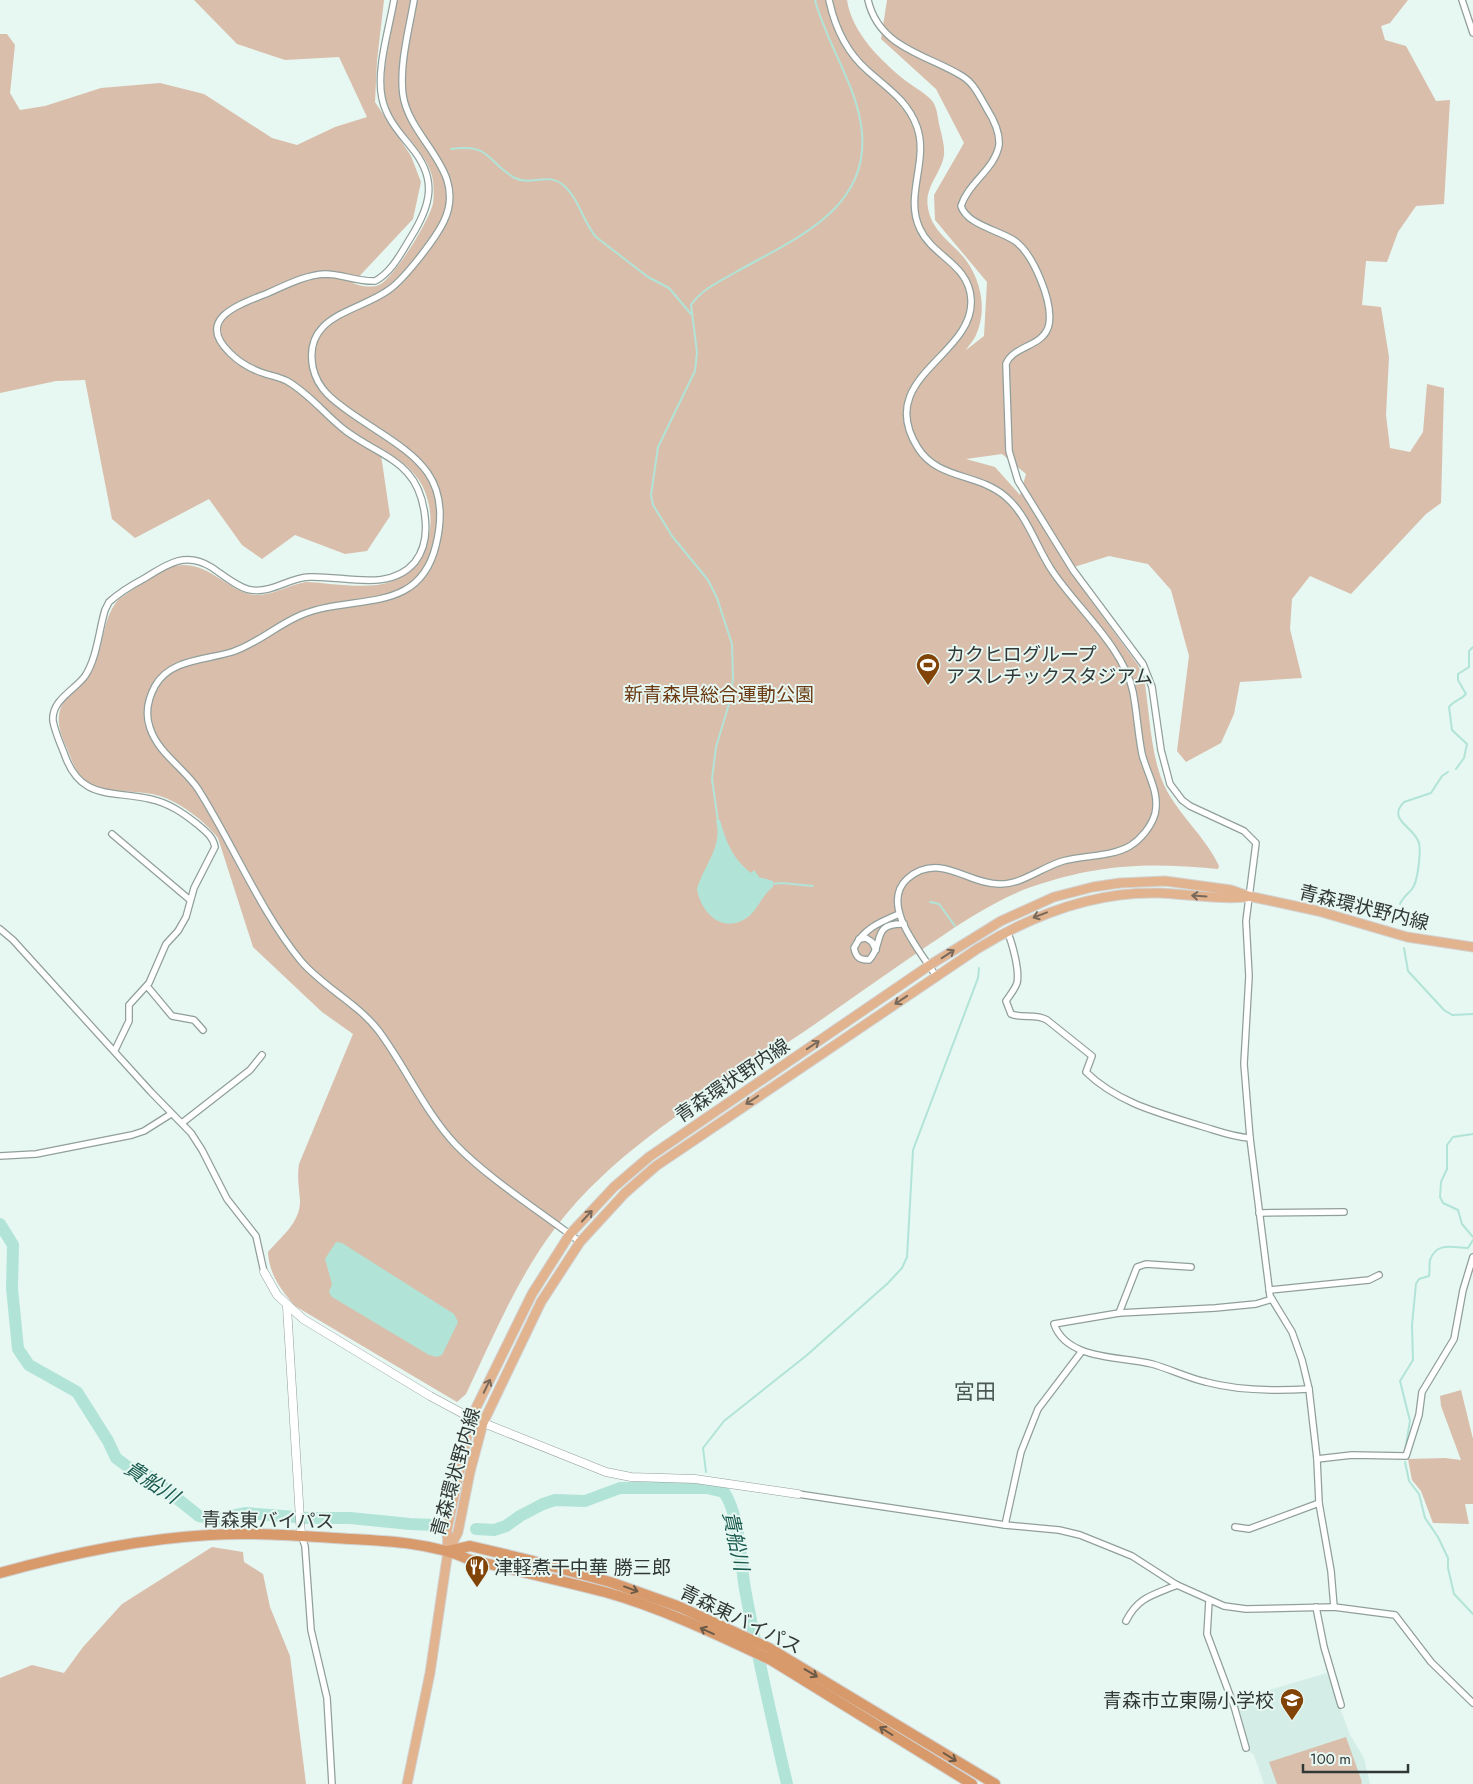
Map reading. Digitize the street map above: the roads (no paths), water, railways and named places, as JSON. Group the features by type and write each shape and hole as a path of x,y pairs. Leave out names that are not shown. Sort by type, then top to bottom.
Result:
{"highway":[{"name":"青森東バイパス","path":"0,1573 54,1558 128,1544 209,1535 301,1535 371,1540 448,1551 468,1559 607,1592 681,1619 771,1660 972,1784"},
{"name":"青森東バイパス","path":"448,1551 470,1546 610,1582 680,1608 769,1648 995,1784"}],"main road":[{"name":"青森環状野内線","path":"407,1784 430,1673 448,1551 447,1530 471,1418 532,1294 570,1234 614,1187 649,1157 930,965 1001,920 1029,906 1093,887 1120,883 1165,881 1231,890 1248,896 1318,911 1407,937 1473,947"},
{"name":"青森環状野内線","path":"448,1551 458,1532 470,1472 483,1423 541,1302 580,1242 625,1193 656,1166 1006,930 1054,910 1104,897 1152,893 1230,898 1248,896"},
{"path":"767,1076 774,1085"}],"street":[{"path":"115,1050 129,1021 129,1005 147,986 166,944 178,931 186,917 190,900 215,847 214,840 172,806 150,799 105,793 84,784 74,775 68,764 53,720 54,712 63,697 85,675 104,610 109,602 168,563 193,559 203,562 249,590 263,590 274,589 287,582 308,576 388,578 406,569 420,554 425,542 426,528 419,488 406,469 346,431 300,389 284,380 248,367 223,346 217,331 220,319 230,309 301,279 324,274 360,281 375,281 381,278 391,268 425,214 430,188 425,171 417,154 392,122 386,110 380,88 394,0"},
{"path":"414,0 403,71 403,96 411,121 443,166 447,176 450,190 446,214 438,230 394,286 374,298 342,312 328,322 316,339 312,359 317,381 332,400 416,459 432,478 441,502 442,515 433,559 429,568 416,584 397,595 346,603 304,614 239,650 173,668 158,681 153,690 148,720 158,743 197,788 280,932 298,957 319,980 372,1024 438,1123 459,1148 580,1242"},
{"path":"829,0 834,24 847,48 866,70 896,94 912,115 917,126 922,152 914,201 919,228 933,248 956,266 969,285 971,310 967,324 961,334 921,375 914,388 908,410 912,437 926,460 939,469 990,485 1013,504 1022,516 1054,574 1113,651 1125,670 1133,692 1143,759 1155,792 1154,814 1150,824 1139,840 1120,851 1060,862 1014,882 1003,884 992,884 944,868 926,868 914,874 903,883 897,899 899,914 936,976"},
{"path":"868,0 882,30 898,44 963,76 972,85 996,125 999,140 996,156 964,194 961,206 965,215 1015,241 1024,250 1044,288 1049,315 1046,333 1012,355 1006,364 1009,451 1013,468 1023,491 1073,570 1143,664 1152,687 1164,765 1175,792 1190,806 1244,831 1256,843 1246,921 1249,976 1244,1064 1250,1138 1269,1290 1272,1299 1292,1332 1302,1360 1309,1389 1317,1459 1319,1503 1331,1571 1334,1607"},
{"path":"1462,0 1473,33"},
{"path":"112,834 190,900"},
{"path":"899,914 871,927 859,939 854,948 856,956 862,960 869,960 876,950 878,936 883,928 893,924 904,924"},
{"path":"0,929 13,940 45,977 115,1050 171,1114 182,1123 202,1150 227,1199 256,1236 264,1272 277,1295 287,1306 303,1319 430,1396 471,1418 606,1472 631,1476 695,1479 1005,1525 1059,1530 1080,1535 1132,1556 1177,1585 1224,1606 1246,1609 1334,1607 1395,1615 1430,1662 1473,1703"},
{"path":"1006,930 1013,944 1017,974 1017,983 1006,1001 1011,1014 1017,1016 1039,1016 1047,1020 1092,1056 1086,1072 1096,1082 1135,1105 1232,1137 1250,1138"},
{"path":"859,939 866,938 872,942 876,950"},
{"path":"147,986 172,1016 194,1020 203,1030"},
{"path":"182,1123 250,1070 262,1055"},
{"path":"0,1156 36,1154 132,1135 144,1131 171,1114"},
{"path":"1260,1213 1344,1212"},
{"path":"1317,1459 1352,1455 1406,1456 1419,1415 1422,1392 1454,1339 1463,1290 1473,1257"},
{"path":"1119,1313 1137,1267 1146,1264 1191,1267"},
{"path":"1269,1290 1370,1280 1378,1275"},
{"path":"1272,1299 1256,1304 1215,1308 1119,1313 1054,1324 1059,1333 1082,1351 1108,1358 1152,1364 1220,1385 1277,1391 1309,1389"},
{"path":"287,1306 301,1510 301,1535 305,1546 311,1630 327,1698 332,1784"},
{"path":"1005,1525 1021,1452 1038,1409 1082,1351"},
{"path":"1235,1527 1249,1529 1319,1503"},
{"path":"1126,1621 1133,1607 1140,1600 1177,1585"},
{"path":"1209,1600 1207,1634 1234,1706 1246,1748"},
{"path":"1316,1607 1324,1647 1341,1705"}],"waterway":[{"path":"718,821 712,779 716,747 731,697 733,677 732,644 717,598 708,580 672,536 653,505 651,495 658,447 695,371 697,352 691,305 700,294 712,286 783,246 826,217 843,199 855,178 862,154 861,125 858,109 815,0"},
{"path":"451,149 464,148 482,152 506,172 521,180 546,179 558,181 573,196 596,237 648,277 669,288 691,314"},
{"path":"1456,769 1464,758 1467,744 1452,730 1449,707 1466,694 1458,680 1458,674 1469,667 1469,651 1473,647"},
{"path":"1400,904 1414,885 1420,853 1416,837 1400,819 1398,814 1399,808 1404,802 1431,793 1442,776 1448,772"},
{"path":"771,884 782,883 813,886"},
{"path":"930,902 939,904 955,926"},
{"path":"1404,948 1408,971 1444,1010 1452,1015 1473,1014"},
{"path":"706,1472 703,1448 724,1421 807,1355 888,1283 902,1268 907,1257 913,1150 978,978 979,968"},
{"path":"1473,1134 1453,1137 1447,1145 1447,1169 1441,1182 1440,1197 1443,1203 1458,1210 1462,1224 1473,1237"},
{"name":"貴船川","path":"0,1224 13,1245 12,1288 18,1349 29,1365 77,1392 108,1441 116,1458 128,1467 149,1476 199,1516 216,1519 246,1513 308,1518 350,1518 434,1525"},
{"path":"1405,1450 1410,1421 1400,1381 1413,1360 1412,1325 1416,1284 1419,1279 1429,1276 1430,1260 1437,1250 1446,1247 1468,1248 1473,1240"},
{"path":"1405,1462 1409,1481 1419,1494 1425,1518 1438,1537 1448,1558 1448,1568 1454,1594 1473,1614"},
{"name":"貴船川","path":"476,1529 494,1530 506,1526 520,1516 555,1500 585,1501 620,1488 707,1488 724,1492 733,1513 739,1539 745,1589 787,1784"}],"place":[{"name":"カクヒログループ アスレチックスタジアム","path":"928,686"},
{"name":"津軽煮干中華 勝三郎","path":"477,1588"},
{"name":"青森市立東陽小学校","path":"1292,1721"}],"district":[{"name":"宮田","path":"975,1392"}],"park label":[{"name":"新青森県総合運動公園","path":"719,694"}]}
